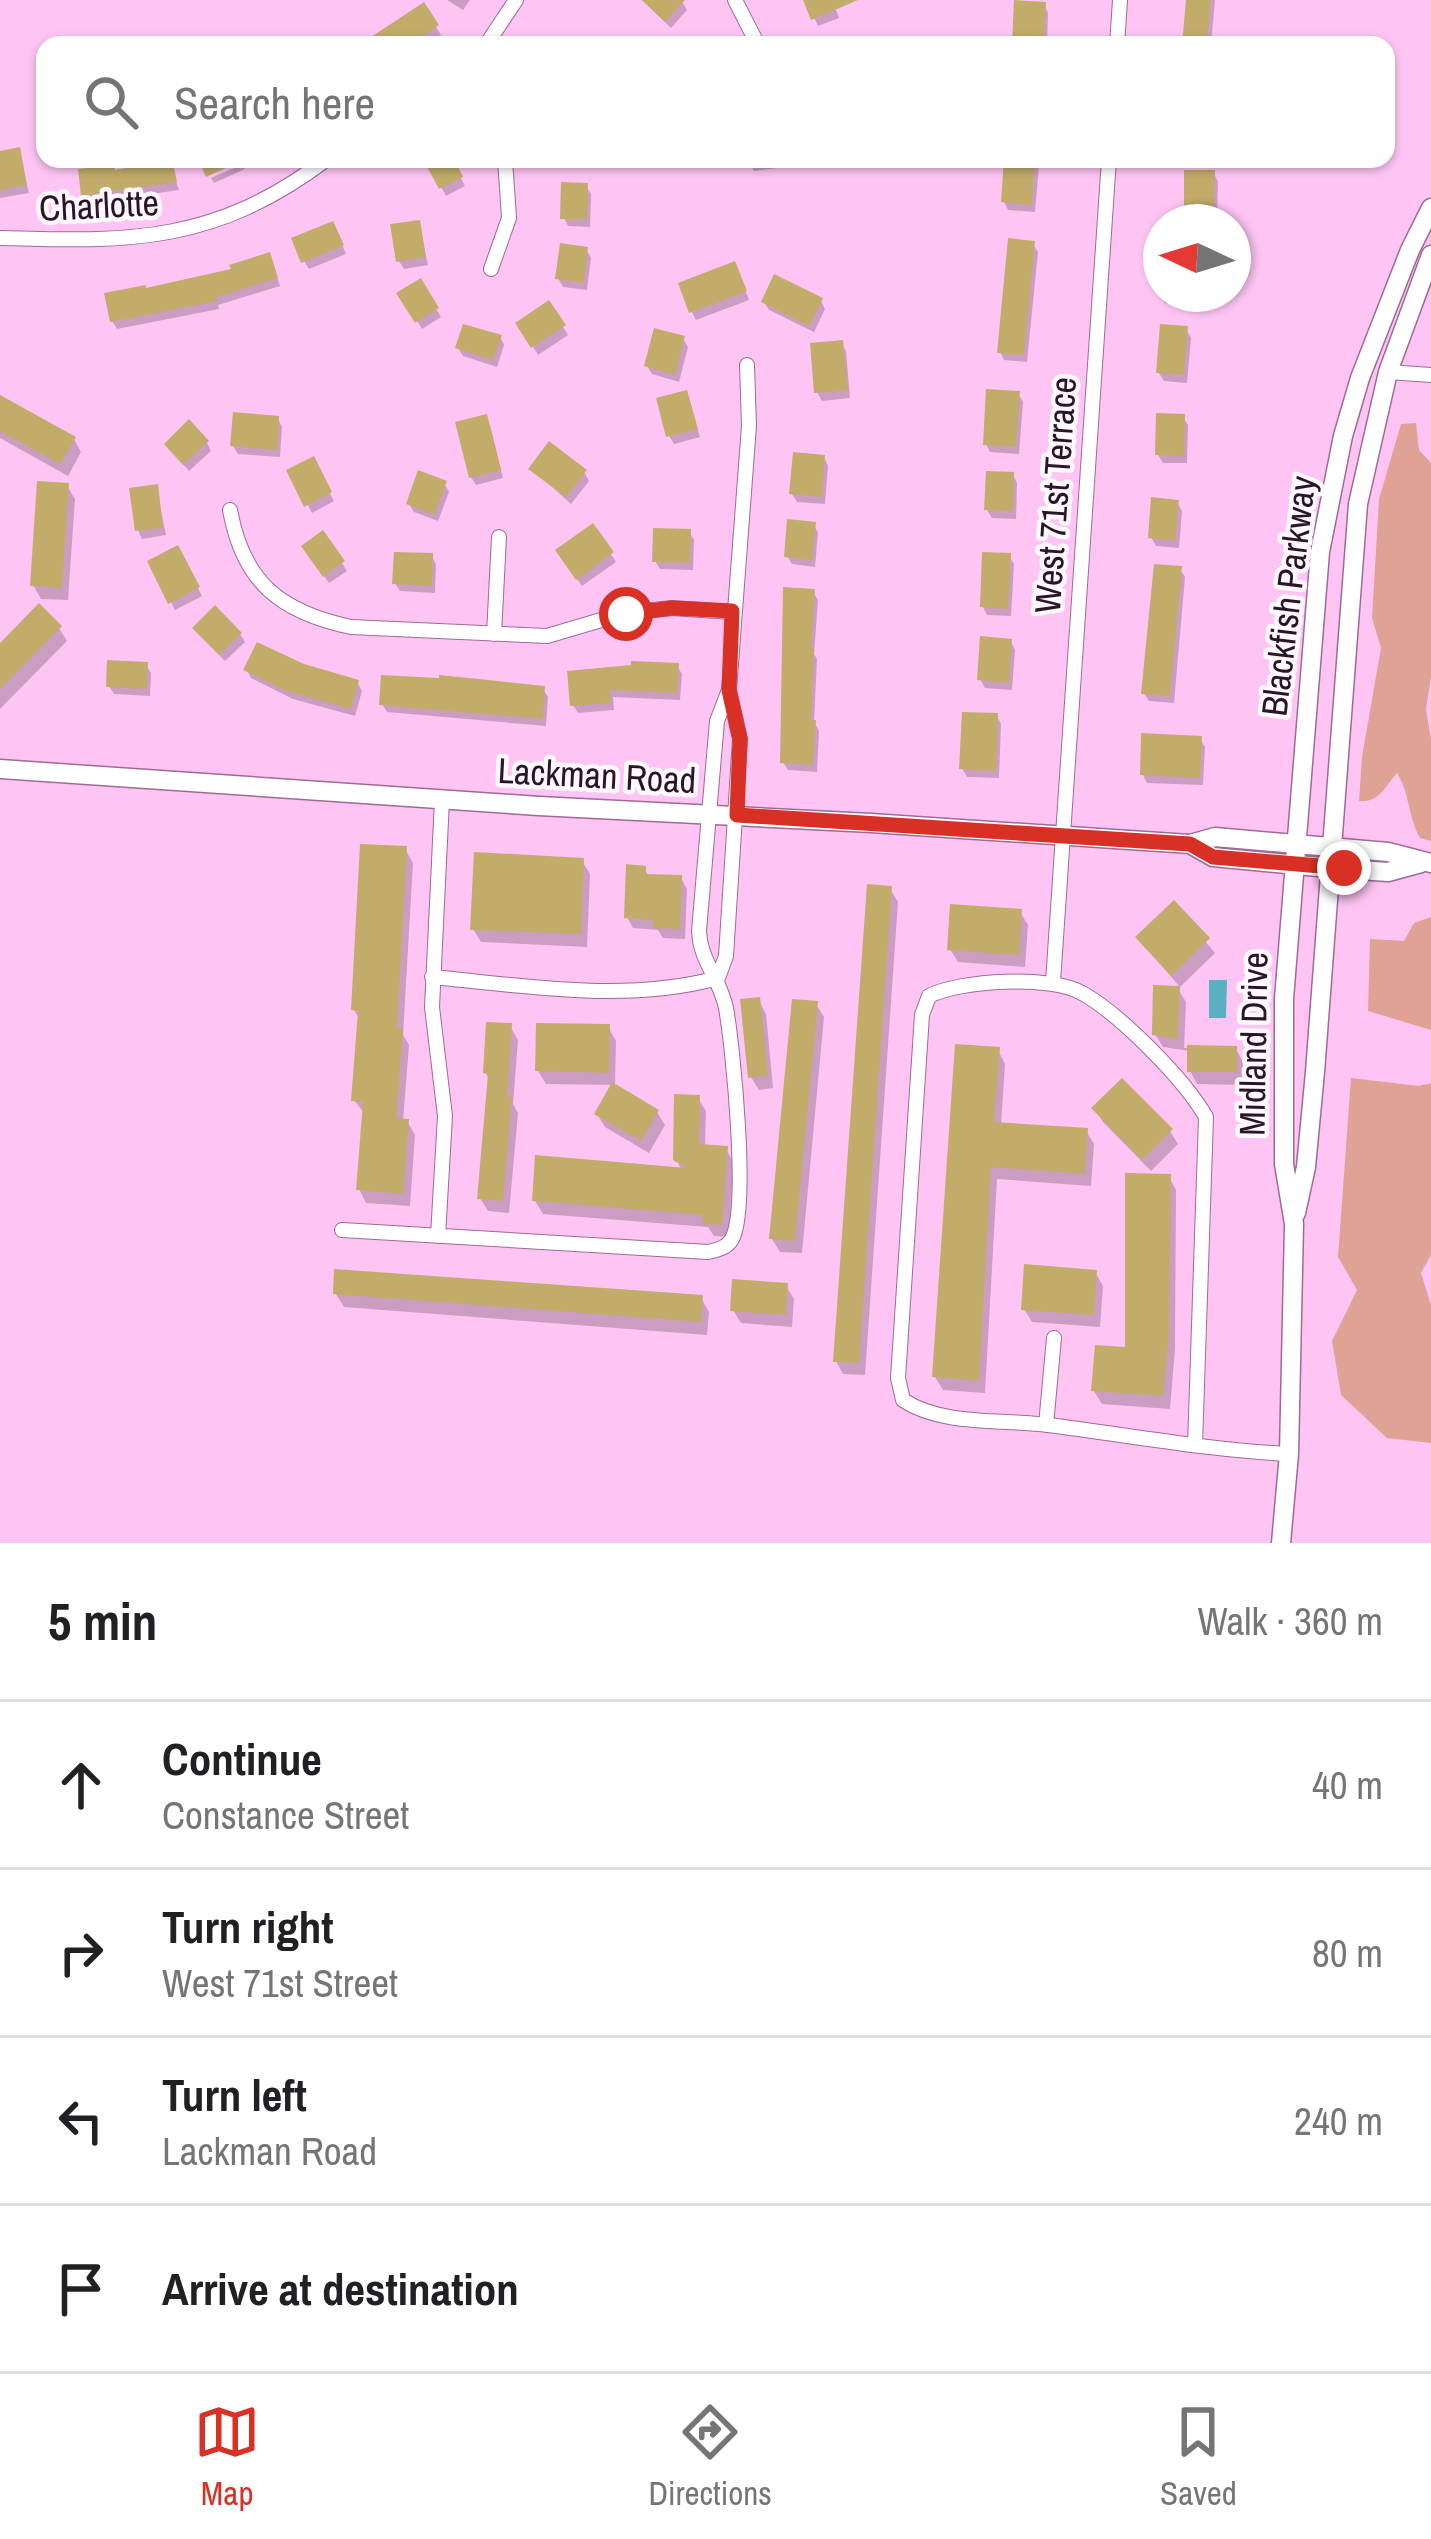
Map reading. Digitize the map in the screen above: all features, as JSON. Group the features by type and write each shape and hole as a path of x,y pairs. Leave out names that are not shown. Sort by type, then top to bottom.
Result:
{"main road":[{"name":"Blackfish Parkway","path":"1294,854 1320,552 1331,488 1360,378 1431,208"},
{"name":"Blackfish Parkway","path":"1329,868 1358,504 1388,372 1431,255"},
{"name":"Lackman Road","path":"0,769 1190,844 1213,857 1294,854 1331,847 1388,852 1426,863"},
{"name":"Lackman Road","path":"1294,854 1329,868 1388,872 1426,863"},
{"name":"Midland Drive","path":"1294,854 1284,999 1284,1164 1294,1224"},
{"name":"Midland Drive","path":"1281,1543 1289,1454 1294,1224 1306,1167 1329,868"}],"street":[{"path":"492,36 516,0"},
{"path":"735,0 753,36"},
{"path":"1118,36 1120,0"},
{"name":"Charlotte","path":"0,238 122,240 160,235 238,213 312,168"},
{"path":"491,269 509,218 506,168"},
{"name":"West 71st Terrace","path":"1053,982 1108,168"},
{"path":"718,978 726,956 737,815 740,739 729,690 748,425 747,365"},
{"path":"1388,372 1431,375"},
{"path":"230,510 250,572 286,604 350,627 547,636 626,614 672,608 732,611"},
{"path":"494,634 499,537"},
{"path":"342,1230 708,1252 723,1248 731,1239 739,1182 726,1010 718,978 700,955 717,721 729,690"},
{"path":"438,1235 445,1116 432,977 442,800"},
{"path":"432,977 584,991 688,986 718,978"},
{"path":"1195,1445 1206,1117 1191,1091 1083,993 1053,982 946,987 929,996 922,1016 898,1378 903,1400 922,1413 1046,1425 1195,1445 1289,1454"},
{"path":"1046,1425 1054,1338"}],"shaded area":[{"path":"1416,423 1419,450 1431,463 1431,678 1426,709 1431,739 1431,841 1420,838 1397,773 1377,796 1359,801 1381,648 1372,618 1379,499 1401,424"},
{"path":"1431,917 1431,1030 1368,1011 1370,939 1404,941 1414,923"},
{"path":"1209,980 1227,980 1226,1018 1209,1018"},
{"path":"1351,1078 1419,1086 1431,1083 1431,1255 1421,1273 1431,1305 1431,1443 1387,1438 1341,1395 1332,1341 1357,1290 1338,1257"}],"building":[{"path":"642,0 685,0 665,22"},
{"path":"803,0 858,0 811,20"},
{"path":"1014,0 1046,2 1044,36 1012,36"},
{"path":"1186,0 1211,0 1208,36 1183,36"},
{"path":"424,2 439,25 423,36 373,36"},
{"path":"20,147 27,185 0,190 0,151"},
{"path":"174,168 177,182 81,196 78,169"},
{"path":"202,168 226,168 206,177"},
{"path":"428,168 458,168 463,177 439,189"},
{"path":"1003,168 1034,168 1032,205 1001,202"},
{"path":"1184,170 1215,170 1214,204 1184,204"},
{"path":"561,182 588,183 587,219 560,219"},
{"path":"420,220 426,257 396,262 390,224"},
{"path":"333,221 344,245 301,263 291,238"},
{"path":"1008,238 1035,241 1024,355 997,353"},
{"path":"560,243 588,247 584,283 555,279"},
{"path":"270,252 278,278 216,297 217,301 110,322 104,293 231,269 229,265"},
{"path":"735,261 747,291 689,313 678,283"},
{"path":"774,274 823,298 809,326 761,302"},
{"path":"421,278 439,308 415,323 396,293"},
{"path":"549,300 566,325 531,348 515,323"},
{"path":"463,324 502,335 493,360 455,348"},
{"path":"1160,324 1188,326 1184,375 1156,373"},
{"path":"654,328 685,336 675,375 644,366"},
{"path":"843,340 848,390 814,393 810,343"},
{"path":"986,389 1020,391 1016,447 983,445"},
{"path":"687,390 698,429 666,437 656,398"},
{"path":"0,395 76,437 60,464 0,431"},
{"path":"233,412 279,416 277,450 230,446"},
{"path":"1156,413 1185,414 1184,456 1155,455"},
{"path":"487,414 501,470 469,478 455,422"},
{"path":"189,419 209,441 183,465 164,444"},
{"path":"549,441 587,470 566,497 528,469"},
{"path":"793,452 825,455 822,497 789,494"},
{"path":"314,456 332,492 304,507 286,470"},
{"path":"418,470 447,481 434,515 406,504"},
{"path":"986,471 1014,472 1013,511 984,510"},
{"path":"37,481 69,483 62,588 30,586"},
{"path":"158,484 163,528 135,531 129,488"},
{"path":"1151,497 1179,500 1175,541 1148,538"},
{"path":"787,519 816,522 812,560 784,557"},
{"path":"593,523 614,552 576,580 555,550"},
{"path":"653,528 691,529 690,563 652,562"},
{"path":"323,530 345,561 323,577 301,546"},
{"path":"178,545 200,587 168,604 147,561"},
{"path":"394,552 433,553 432,586 392,584"},
{"path":"982,552 1011,553 1008,609 980,607"},
{"path":"1154,564 1182,566 1170,696 1141,694"},
{"path":"783,587 815,589 813,765 780,763"},
{"path":"39,603 62,626 0,689 0,643"},
{"path":"215,605 242,633 219,655 192,628"},
{"path":"980,636 1012,639 1009,683 977,680"},
{"path":"257,642 304,664 359,680 351,709 286,691 243,670"},
{"path":"107,660 148,662 147,689 106,687"},
{"path":"631,661 679,663 677,693 610,690 611,703 570,706 567,671 631,665"},
{"path":"381,675 439,675 545,686 543,719 379,705"},
{"path":"962,712 998,713 996,771 959,769"},
{"path":"1141,733 1202,736 1200,778 1140,775"},
{"path":"360,844 407,846 397,1028 403,1029 396,1118 409,1119 403,1194 356,1190 363,1102 351,1101 358,1011 351,1010"},
{"path":"474,852 584,858 581,934 470,930"},
{"path":"626,864 646,866 646,874 682,875 680,929 653,928 653,920 624,918"},
{"path":"867,884 892,886 859,1363 833,1362"},
{"path":"1174,900 1210,938 1171,976 1135,937"},
{"path":"950,904 1022,909 1019,955 947,950"},
{"path":"1153,985 1180,986 1178,1039 1152,1035"},
{"path":"760,997 768,1075 748,1078 740,999"},
{"path":"792,999 818,1001 795,1241 769,1239"},
{"path":"486,1022 512,1023 507,1096 512,1096 503,1201 477,1199 488,1074 483,1073"},
{"path":"536,1023 610,1024 609,1073 535,1071"},
{"path":"955,1044 1000,1047 994,1122 1088,1128 1085,1174 991,1167 979,1381 932,1377"},
{"path":"1187,1045 1237,1046 1237,1072 1187,1072"},
{"path":"1122,1078 1173,1129 1142,1160 1091,1108"},
{"path":"612,1082 659,1110 641,1141 594,1114"},
{"path":"674,1094 700,1095 699,1144 728,1146 722,1225 703,1224 703,1215 532,1201 535,1155 687,1168 673,1160"},
{"path":"1125,1173 1171,1174 1169,1334 1163,1396 1091,1391 1095,1345 1125,1347"},
{"path":"1024,1264 1097,1270 1094,1315 1021,1310"},
{"path":"334,1269 703,1295 701,1322 333,1294"},
{"path":"732,1279 788,1283 786,1315 730,1311"}],"route":[{"path":"626,614 672,608 732,611 729,690 740,739 737,815 1190,844 1213,857 1344,868"}]}
